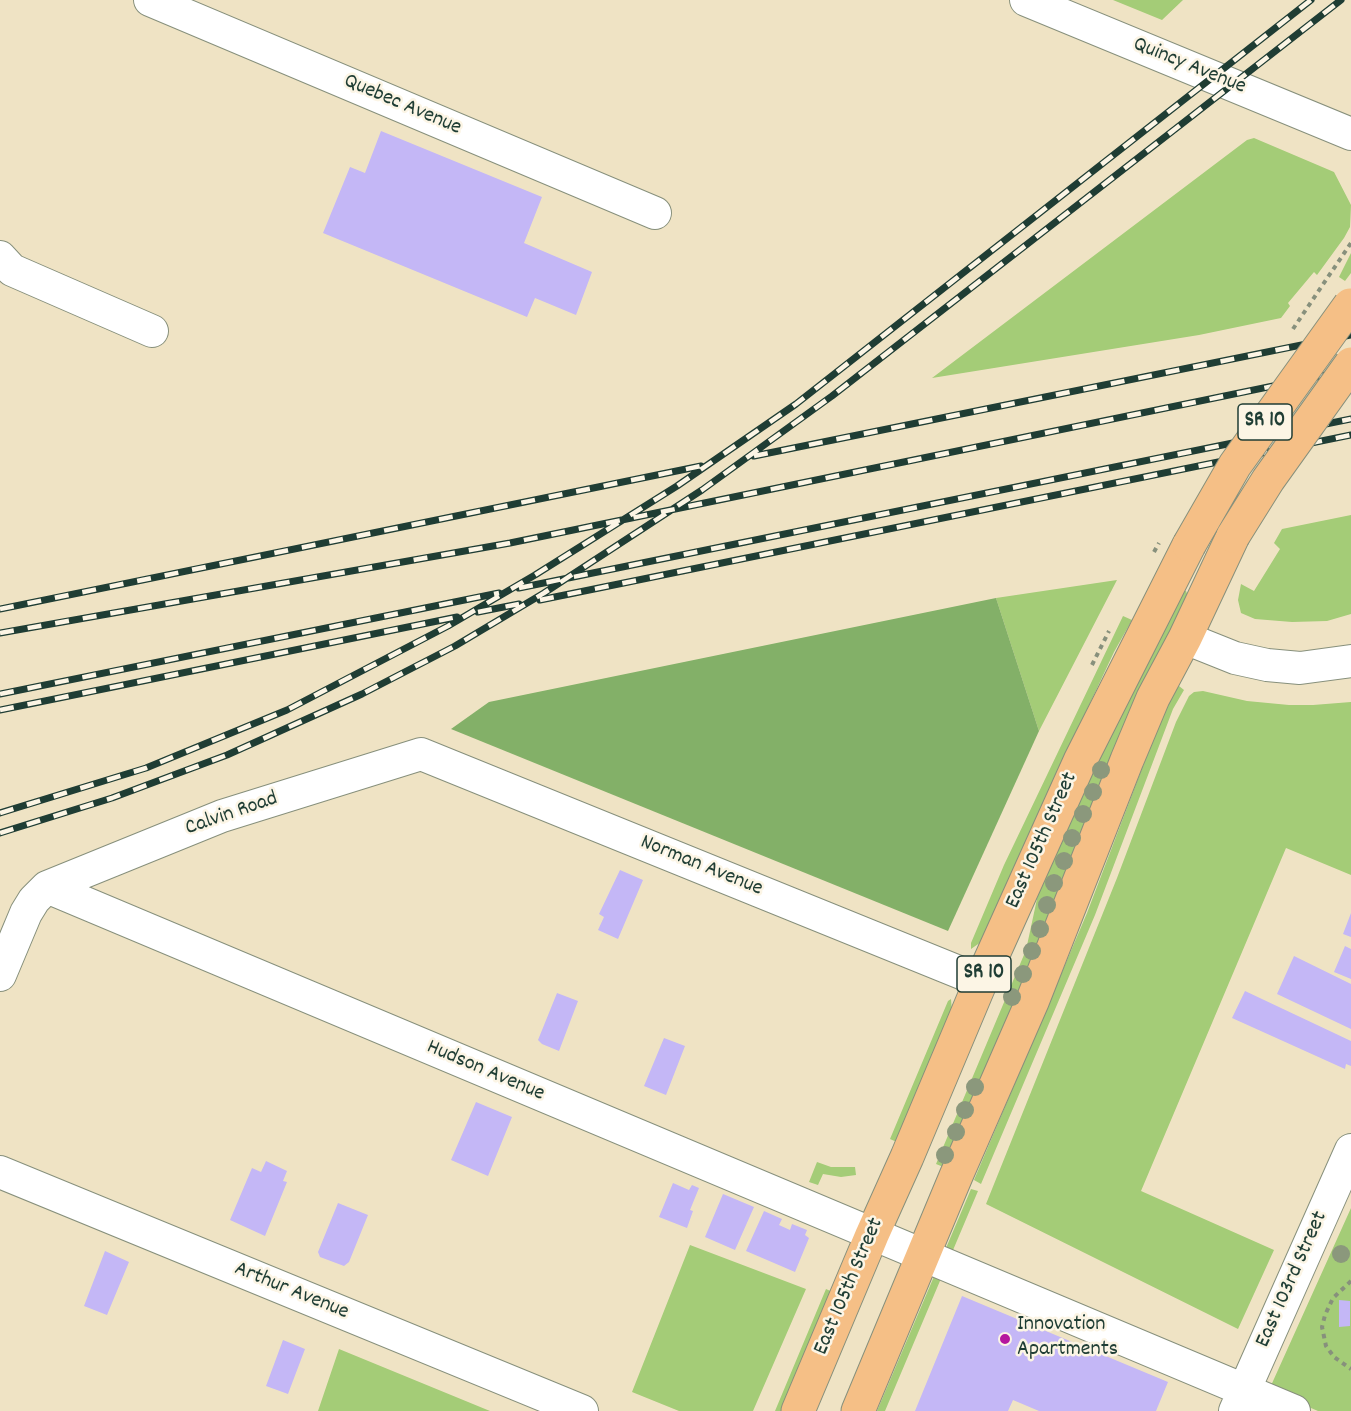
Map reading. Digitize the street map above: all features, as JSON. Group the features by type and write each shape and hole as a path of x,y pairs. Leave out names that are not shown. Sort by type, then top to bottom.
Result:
{"main road":[{"name":"East 105th Street","path":"798,1411 981,981 1080,760 1189,545 1235,465 1351,304"},
{"name":"East 105th Street","path":"858,1411 1032,1002 1153,698 1185,638 1233,536 1268,480 1351,364"}],"street":[{"name":"Quebec Avenue","path":"150,0 655,213"},
{"name":"Quincy Avenue","path":"1026,0 1351,134"},
{"path":"0,257 12,270 152,331"},
{"path":"1185,638 1235,658 1267,665 1300,668 1351,661"},
{"name":"Norman Avenue","path":"421,754 981,981"},
{"name":"Calvin Road","path":"47,887 222,816 421,754"},
{"path":"0,975 26,913 34,900 47,887"},
{"name":"Hudson Avenue","path":"47,887 923,1256 1240,1401 1294,1411"},
{"name":"East 103rd Street","path":"1240,1401 1351,1150"},
{"name":"Arthur Avenue","path":"0,1173 582,1411"}],"path":[{"path":"1303,314 1351,243"},
{"path":"1351,1281 1333,1298 1322,1327 1326,1346 1334,1357 1351,1369"}],"green space":[{"path":"1113,0 1183,0 1162,20"},
{"path":"1254,138 1334,172 1351,205 1350,227 1344,238 1317,275 1314,272 1288,303 1290,306 1281,318 1199,335 932,378 1247,140"},
{"path":"1351,253 1351,273 1345,281 1339,277"},
{"path":"1351,515 1351,614 1327,621 1292,622 1255,619 1241,613 1238,600 1241,584 1254,591 1280,549 1274,543 1282,529"},
{"path":"1117,580 1039,731 996,598"},
{"path":"1183,591 1186,591 1188,596 1139,694 1064,890 946,1168 936,1164 1026,950 1040,885 1134,683"},
{"path":"996,598 1039,731 948,931 451,729 489,702"},
{"path":"1123,616 1132,620 1114,652 1037,816 981,942 971,949 971,943 1004,865"},
{"path":"1179,686 1184,690 1173,709 1095,915 981,1184 974,1180 1087,913 1159,724 1171,696"},
{"path":"1203,691 1247,701 1289,705 1351,702 1351,875 1286,848 1141,1191 1274,1250 1238,1329 986,1204 1117,878 1176,722 1189,696 1194,692"},
{"path":"951,999 952,1012 899,1143 890,1139 948,1001"},
{"path":"817,1162 831,1167 855,1167 856,1175 841,1177 823,1174 818,1185 809,1182"},
{"path":"971,1189 978,1191 885,1411 877,1411"},
{"path":"1351,1208 1351,1411 1318,1411 1269,1390"},
{"path":"690,1245 806,1289 753,1411 679,1411 632,1392"},
{"path":"826,1289 835,1293 786,1411 775,1411"},
{"path":"339,1349 490,1411 318,1411"}],"building":[{"path":"381,131 542,197 524,243 592,272 576,315 535,298 527,317 323,233 350,167 365,173"},
{"path":"620,870 643,880 618,939 598,930 604,917 599,914"},
{"path":"1351,913 1351,937 1343,934"},
{"path":"1345,946 1351,949 1351,979 1334,972"},
{"path":"1294,956 1351,984 1351,1029 1277,994"},
{"path":"1245,991 1351,1041 1351,1066 1346,1064 1345,1069 1232,1018"},
{"path":"557,993 578,1001 559,1051 538,1040"},
{"path":"664,1038 685,1046 666,1095 644,1086"},
{"path":"476,1102 512,1117 488,1176 451,1160"},
{"path":"266,1161 287,1171 283,1181 287,1182 265,1236 230,1220 252,1168 261,1172"},
{"path":"673,1183 689,1190 692,1185 699,1188 690,1210 693,1211 687,1228 659,1217"},
{"path":"723,1194 754,1207 735,1250 705,1237"},
{"path":"338,1203 368,1215 349,1262 344,1266 320,1257 318,1252"},
{"path":"764,1211 782,1219 779,1225 790,1230 792,1224 807,1230 805,1235 809,1238 795,1272 746,1251"},
{"path":"105,1251 129,1262 107,1315 84,1306"},
{"name":"Innovation Apartments","path":"962,1296 1168,1382 1156,1411 1039,1411 1013,1400 1008,1411 915,1411"},
{"path":"1339,1300 1350,1301 1350,1326 1339,1327"},
{"path":"283,1340 305,1349 288,1394 266,1386"}],"railway":[{"path":"0,813 146,768 287,710 448,626 535,575 677,486 796,404 1311,0"},
{"path":"0,833 112,798 227,755 362,694 455,646 544,593 702,490 832,396 1341,0"},
{"path":"754,456 1351,335"},
{"path":"0,633 510,543 1351,370"},
{"path":"519,588 1351,419"},
{"path":"540,600 1351,435"},
{"path":"0,609 701,466"},
{"path":"0,694 499,593"},
{"path":"478,612 519,604"},
{"path":"0,710 457,617"}],"place":[{"name":"Innovation Apartments","path":"1005,1339"}]}
